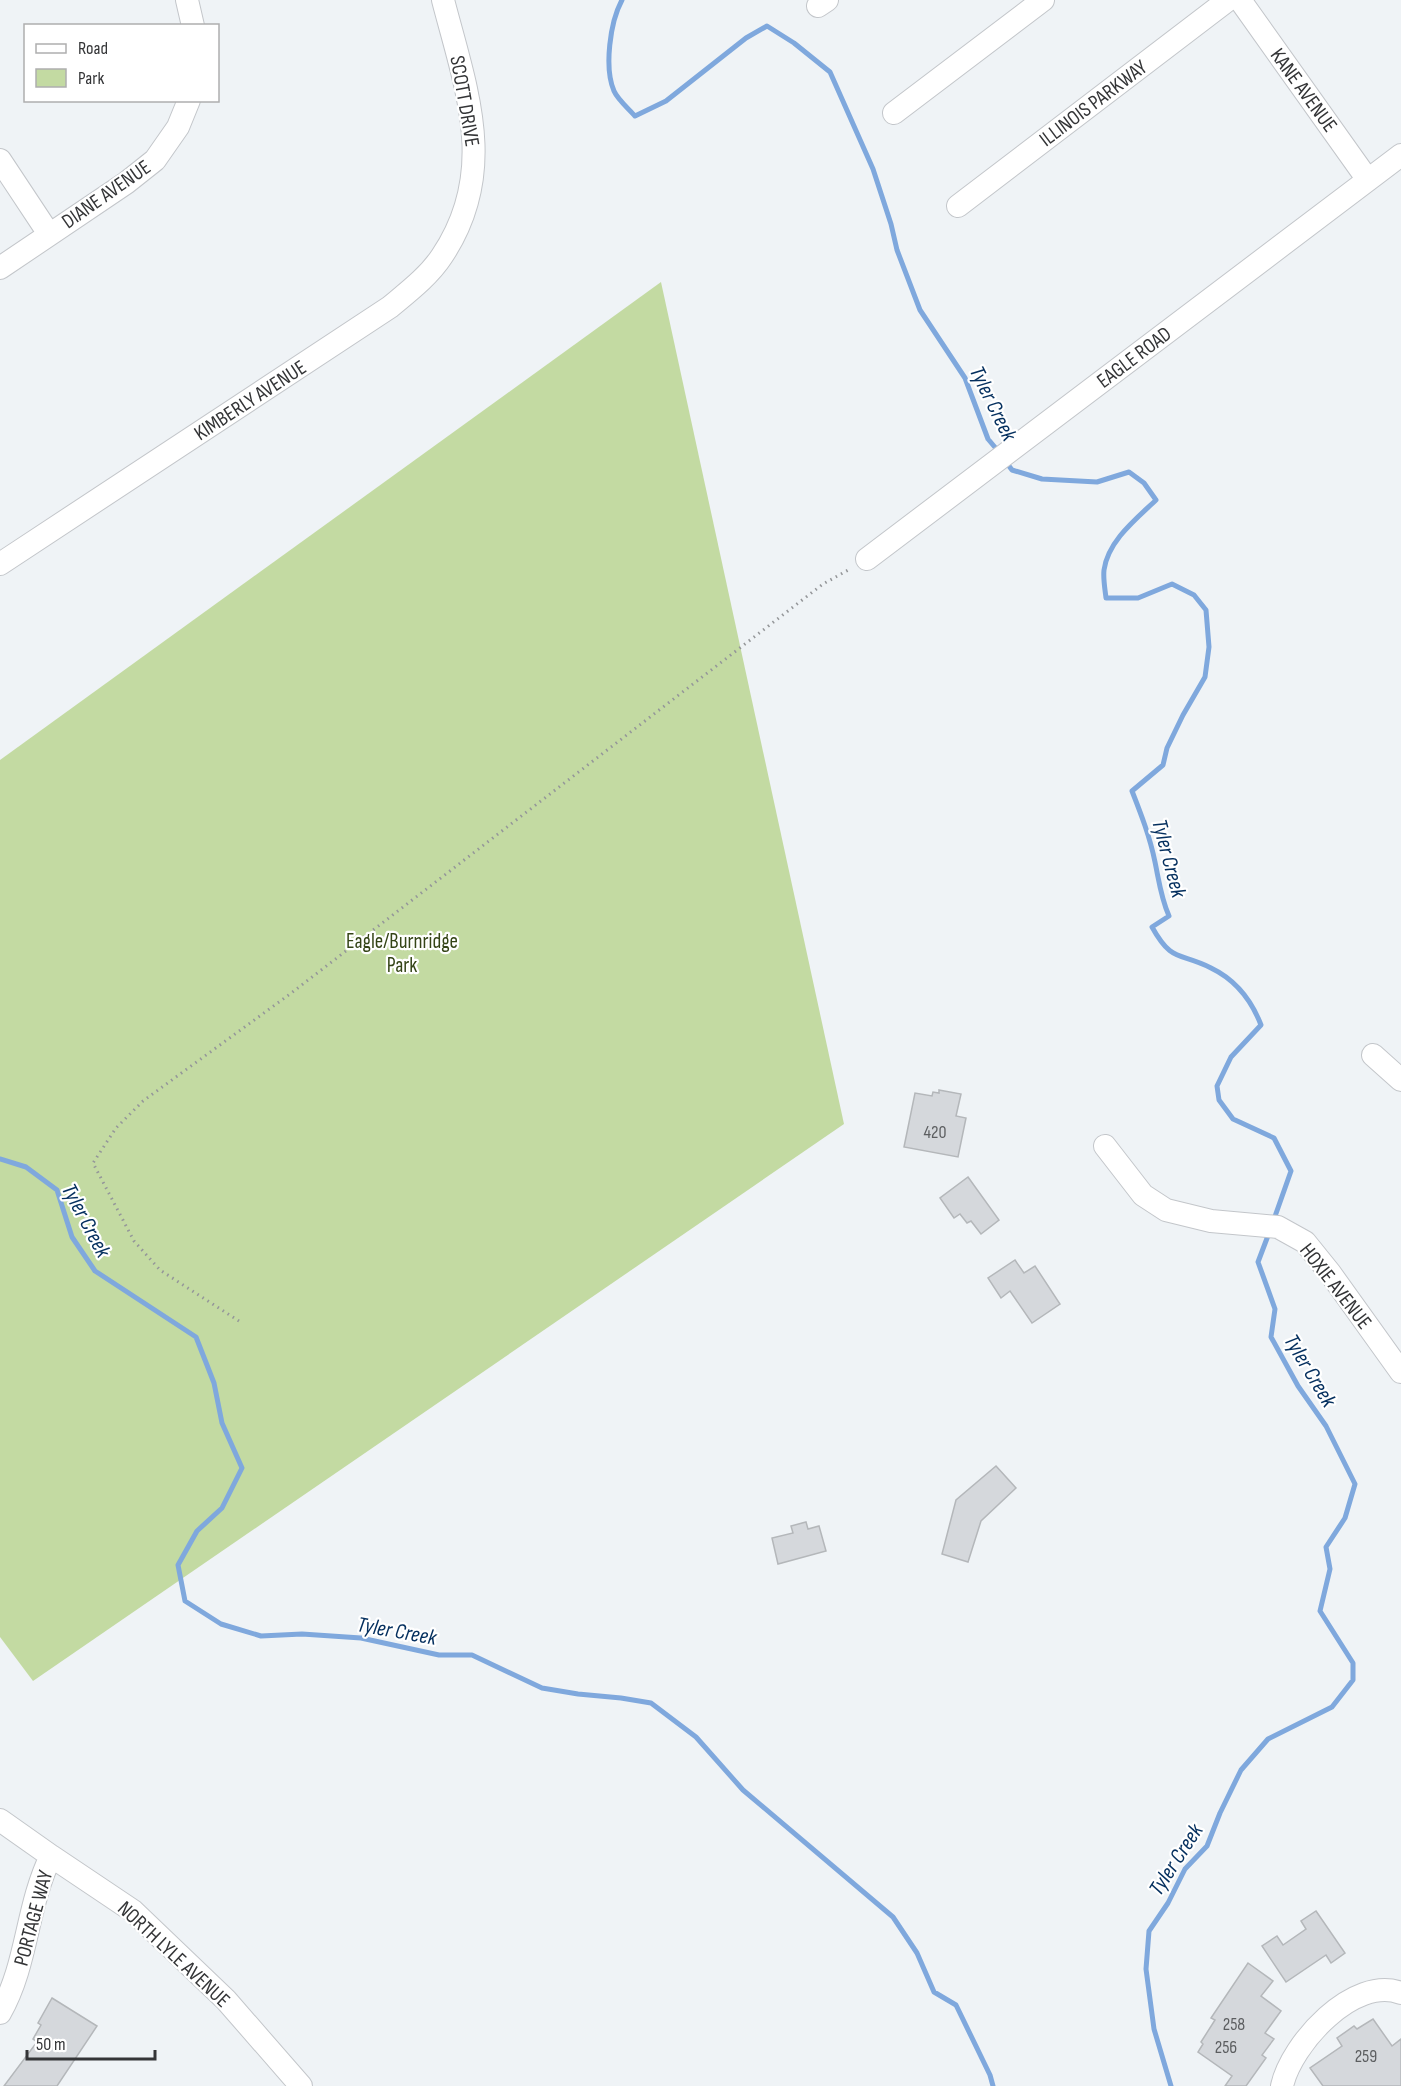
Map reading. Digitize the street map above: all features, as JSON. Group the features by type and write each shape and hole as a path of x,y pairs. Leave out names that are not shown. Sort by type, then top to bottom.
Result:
{"street":[{"path":"187,0 193,24"},
{"name":"SCOTT DRIVE","path":"443,0 469,101 475,149 473,174 466,203"},
{"path":"894,113 1042,0"},
{"name":"ILLINOIS PARKWAY","path":"958,206 1228,0"},
{"name":"KANE AVENUE","path":"1240,0 1368,180"},
{"name":"DIANE AVENUE","path":"0,268 126,183 155,160 178,127 188,102"},
{"name":"EAGLE ROAD","path":"867,560 1401,155"},
{"path":"0,160 49,234"},
{"name":"KIMBERLY AVENUE","path":"0,564 390,308 420,282 441,257 456,232 466,203"},
{"path":"1373,1055 1401,1080"},
{"name":"HOXIE AVENUE","path":"1105,1146 1143,1195 1166,1210 1211,1221 1268,1225 1287,1231 1308,1245 1401,1372"},
{"name":"NORTH LYLE AVENUE","path":"0,1820 133,1911 226,2000 301,2086"},
{"name":"PORTAGE WAY","path":"0,2013 16,1981 32,1905 41,1876 51,1856"},
{"path":"1282,2086 1294,2056 1307,2037 1325,2019 1349,2002 1374,1991 1395,1991 1401,1994"}],"path":[{"path":"239,1321 160,1270 134,1241 93,1163 116,1128 143,1101 290,994 823,584 867,560"}],"green space":[{"name":"Eagle/Burnridge Park","path":"661,282 844,1124 33,1681 0,1637 0,760"}],"building":[{"path":"939,1090 961,1094 956,1116 966,1118 958,1157 904,1147 915,1093 932,1096 933,1092 939,1093"},
{"path":"968,1177 999,1220 981,1234 971,1221 967,1223 960,1214 954,1218 940,1198"},
{"path":"1015,1260 1024,1273 1035,1266 1060,1304 1032,1323 1010,1291 1001,1298 988,1278"},
{"path":"996,1466 1016,1488 981,1521 968,1562 942,1554 956,1500"},
{"path":"806,1522 808,1529 819,1526 826,1551 778,1564 772,1538 793,1533 791,1526"},
{"path":"1316,1911 1345,1953 1331,1963 1326,1955 1286,1982 1262,1946 1277,1936 1283,1945 1306,1929 1301,1921"},
{"path":"1248,1963 1273,1981 1261,1996 1281,2011 1265,2033 1274,2039 1262,2055 1266,2058 1246,2086 1225,2086 1232,2076 1198,2052 1203,2044 1201,2042 1215,2020 1211,2018"},
{"path":"52,1998 97,2026 57,2086 4,2086 37,2042 33,2039 41,2025 38,2023"},
{"path":"1373,2019 1392,2046 1401,2039 1401,2086 1323,2086 1310,2068 1342,2046 1337,2038 1354,2026 1357,2029"}],"waterway":[{"name":"Tyler Creek","path":"622,0 614,20 609,70 614,91 635,116 666,101 746,38 767,26 794,43 830,72 873,169 897,250 920,310 965,378 988,439 999,452"},
{"name":"Tyler Creek","path":"1006,462 1012,470 1042,479 1097,482 1129,472 1144,483 1156,500 1124,531 1111,550 1104,570 1106,598 1138,598 1172,584 1194,595 1206,610 1209,647 1205,677 1167,748 1163,765 1132,791 1151,844 1162,896 1169,916 1152,927 1171,952 1211,968 1235,984 1242,991 1261,1025 1231,1057 1217,1086 1219,1100 1233,1119 1274,1138 1291,1171 1273,1222"},
{"name":"Tyler Creek","path":"0,1159 26,1167 57,1190 72,1237 95,1271 196,1337 214,1383 222,1423 242,1468 222,1508 197,1531 178,1565 185,1601 221,1624 261,1636 302,1634 361,1638 439,1655 472,1655 542,1688 651,1703 696,1737 743,1790 893,1917 917,1953 934,1992 956,2005 990,2075 993,2086"},
{"name":"Tyler Creek","path":"1171,2086 1154,2029 1146,1969 1149,1931 1168,1903 1185,1869 1207,1846 1241,1770 1268,1739 1332,1707 1353,1680 1353,1663 1320,1611 1330,1569 1326,1547 1345,1518 1355,1484 1326,1426 1298,1386 1271,1337 1275,1309 1258,1262 1269,1233"}]}
